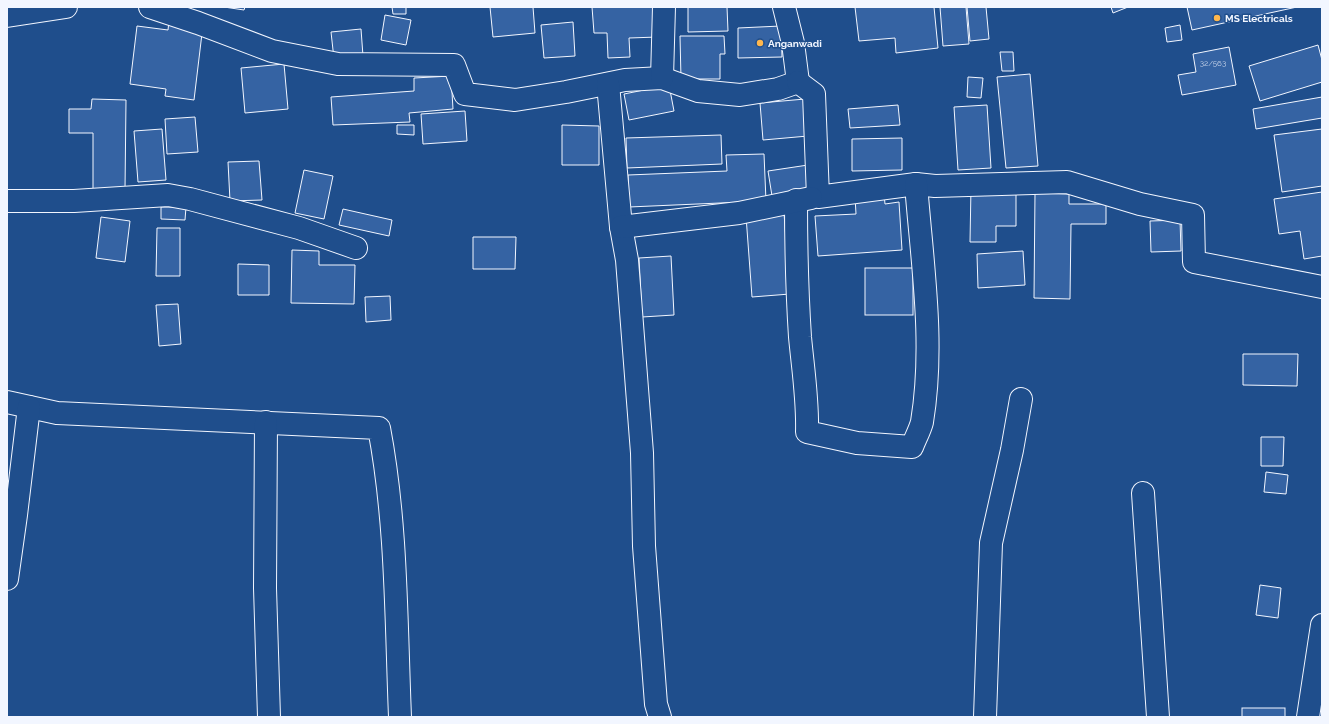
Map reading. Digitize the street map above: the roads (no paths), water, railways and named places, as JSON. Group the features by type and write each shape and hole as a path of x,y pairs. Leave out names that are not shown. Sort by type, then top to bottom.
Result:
{"street":[{"path":"7,16 66,7"},
{"path":"150,7 198,23 272,51 331,63 454,65 465,94 515,100 625,80 662,78 698,91 740,95 778,89 798,82"},
{"path":"662,78 664,7"},
{"path":"784,7 794,43 798,82 814,94 818,197"},
{"path":"608,84 621,227 627,260 642,453 644,546 656,704 660,717"},
{"path":"621,227 739,213 796,200 916,184 935,186 1067,182 1140,204 1194,214 1194,262 1322,287"},
{"path":"796,200 796,261 800,336 807,412 807,432 857,443 912,447 922,423 927,308 916,184"},
{"path":"7,201 74,201 168,195 190,199 299,228 356,248"},
{"path":"985,717 990,543 1012,450 1021,399"},
{"path":"7,402 57,413 379,428 387,470 392,528 400,717"},
{"path":"7,579 29,407"},
{"path":"266,422 265,588 269,717"},
{"path":"1143,493 1158,717"},
{"path":"1308,717 1322,625"}],"place":[{"name":"MS Electricals","path":"1217,18"},
{"name":"Anganwadi","path":"760,43"}]}
